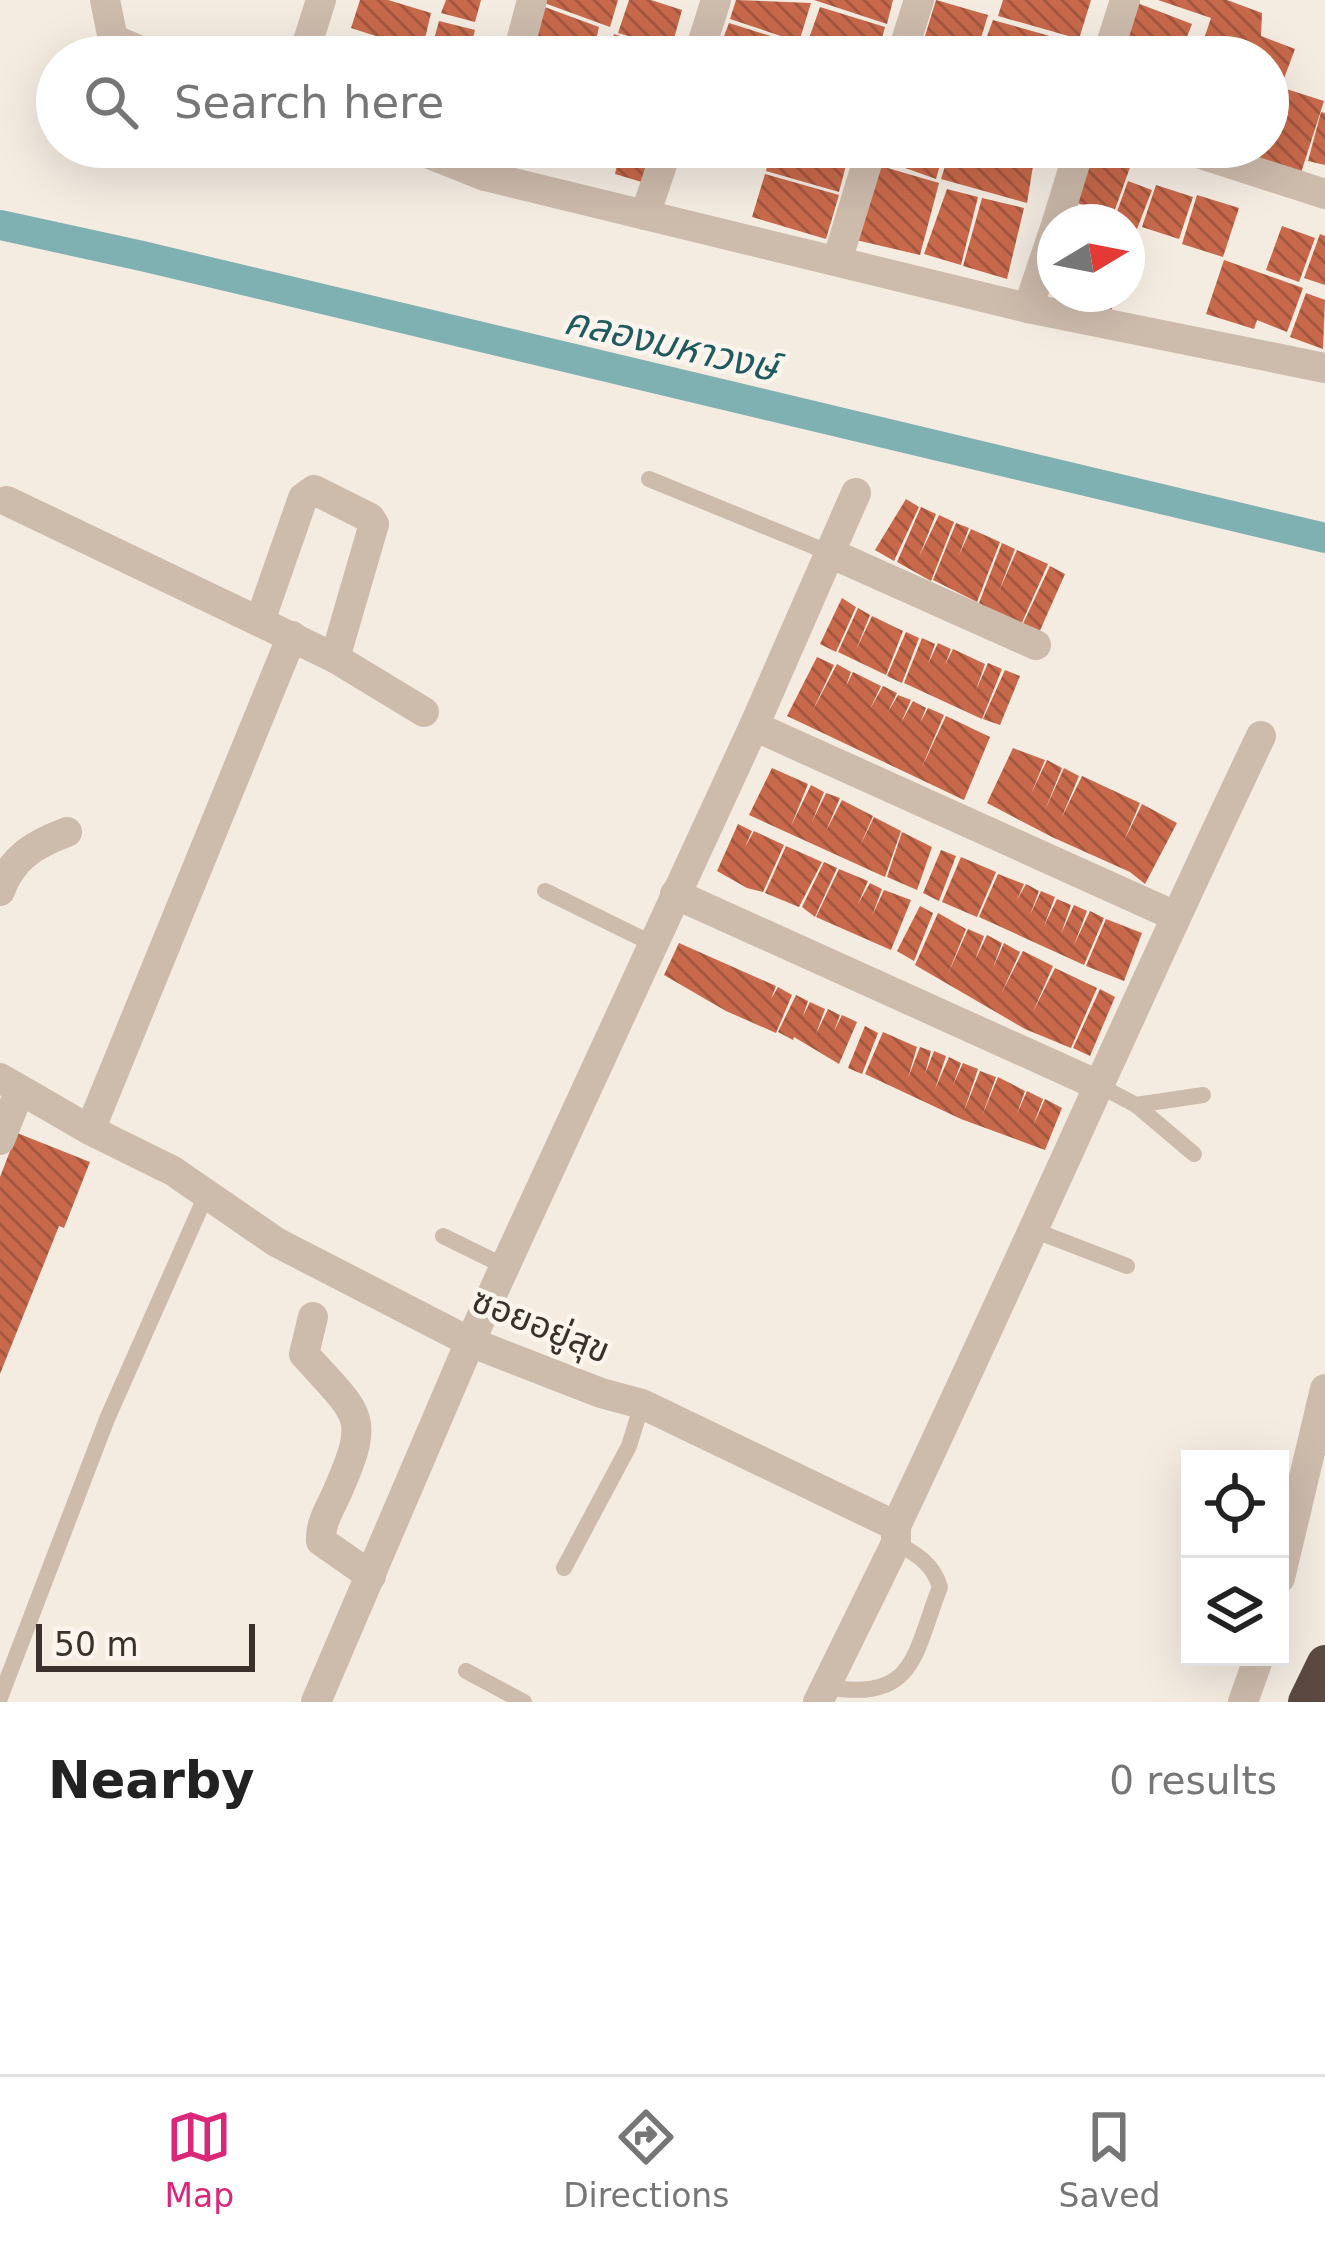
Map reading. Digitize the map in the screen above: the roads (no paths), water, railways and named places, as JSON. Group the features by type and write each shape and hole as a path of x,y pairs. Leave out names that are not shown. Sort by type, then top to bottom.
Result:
{"highway":[{"path":"1306,1702 1325,1663"}],"street":[{"path":"105,0 111,36"},
{"path":"310,36 321,0"},
{"path":"523,36 532,0"},
{"path":"705,36 716,0"},
{"path":"908,36 919,0"},
{"path":"1113,36 1124,0"},
{"path":"509,168 645,215 1028,308 1325,368"},
{"path":"645,215 661,168"},
{"path":"837,261 866,168"},
{"path":"1062,204 1073,168"},
{"path":"1244,168 1325,194"},
{"path":"1028,308 1037,281"},
{"path":"260,621 303,499 314,490 374,524 335,658"},
{"path":"316,1702 470,1342 856,493"},
{"path":"7,501 292,636 424,712"},
{"path":"830,553 1036,645"},
{"path":"90,1130 292,636"},
{"path":"754,726 1175,916"},
{"path":"822,1694 1261,736"},
{"path":"0,891 30,847 67,832"},
{"path":"675,894 1100,1086"},
{"path":"0,1140 10,1084"},
{"name":"ซอยอยู่สุข","path":"10,1084 173,1171 276,1242 470,1342 642,1404 896,1534"},
{"path":"313,1317 304,1354 349,1402 358,1434 356,1449 322,1525 321,1540 371,1576"},
{"path":"1285,1558 1325,1389"},
{"path":"1243,1702 1255,1666"}],"lane":[{"path":"650,478 830,553"},
{"path":"544,891 653,944"},
{"path":"1100,1086 1136,1105 1194,1154"},
{"path":"1136,1105 1203,1095"},
{"path":"0,1698 106,1419 207,1193"},
{"path":"1036,1231 1126,1266"},
{"path":"443,1236 504,1266"},
{"path":"564,1568 629,1446 642,1404"},
{"path":"822,1694 878,1694 904,1677 940,1587 926,1561 896,1534"},
{"path":"466,1671 524,1702"}],"waterway":[{"name":"คลองมหาวงษ์","path":"0,225 1325,538"}]}
